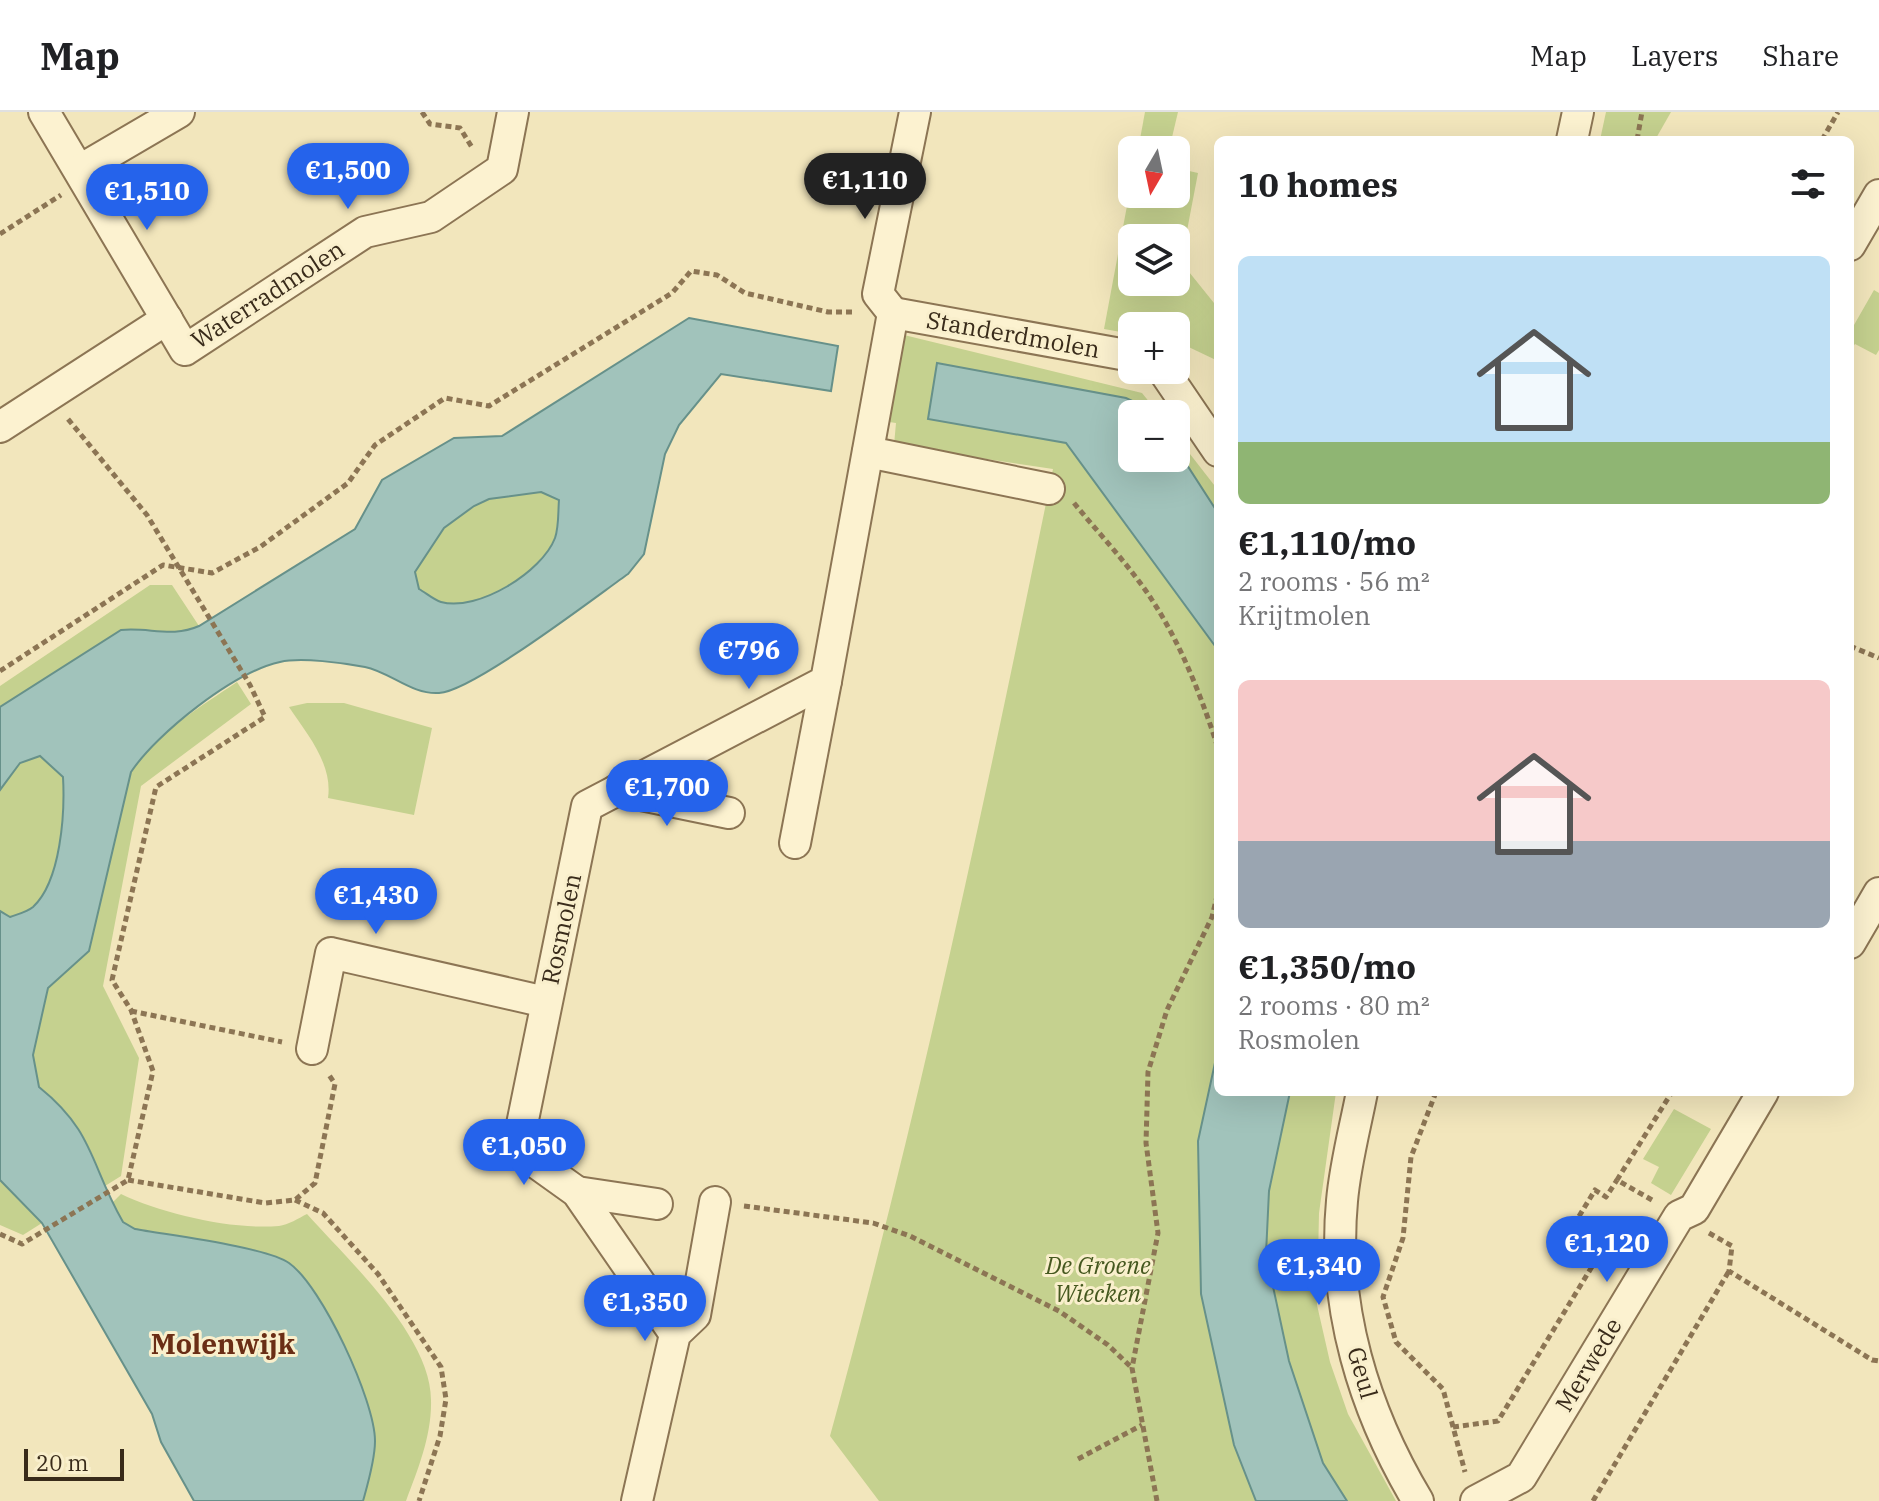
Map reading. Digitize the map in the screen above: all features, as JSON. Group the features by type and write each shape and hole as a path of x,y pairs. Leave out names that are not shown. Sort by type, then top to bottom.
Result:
{"street":[{"name":"Waterradmolen","path":"44,112 185,350 365,232 431,217 502,169 513,112"},
{"path":"83,175 179,112"},
{"path":"795,843 893,313 878,294 915,112"},
{"path":"1573,136 1578,112"},
{"path":"1854,238 1879,195"},
{"name":"Standerdmolen","path":"893,313 1118,353"},
{"name":"Waterradmolen","path":"0,427 167,319"},
{"path":"1173,384 1214,445"},
{"path":"868,452 1049,489"},
{"name":"Rosmolen","path":"675,1334 577,1192 517,1149 587,806 826,681"},
{"path":"617,790 729,813"},
{"path":"1854,936 1879,893"},
{"path":"312,1049 331,953 546,1002"},
{"name":"Geul","path":"1361,1096 1342,1202 1342,1272 1347,1316 1355,1355 1374,1415 1418,1501"},
{"name":"Merwede","path":"1477,1500 1521,1477 1679,1216 1694,1209 1761,1096"},
{"name":"Rosmolen","path":"577,1192 657,1204"},
{"path":"637,1501 675,1334 695,1315 715,1202"}],"path":[{"path":"422,112 430,124 460,128 490,177"},
{"path":"1638,136 1642,112"},
{"path":"1824,136 1838,112"},
{"path":"0,234 83,175"},
{"path":"0,671 163,565 212,573 260,547 348,483 375,445 445,398 489,406 672,293 691,271 717,275 745,293 828,312 855,312"},
{"path":"0,1234 22,1244 128,1180 153,1071 131,1010 112,980 156,787 265,717 250,685 147,515 50,395"},
{"path":"1049,489 1072,502 1151,598 1207,713 1214,735"},
{"path":"1854,648 1879,658"},
{"path":"1157,1501 1132,1368 1158,1233 1146,1143 1148,1072 1167,1010 1214,909"},
{"path":"131,1010 312,1049 335,1084 315,1183 295,1200"},
{"path":"1434,1096 1411,1157 1403,1238 1383,1297 1396,1342 1443,1389 1467,1479 1477,1500"},
{"path":"1453,1427 1498,1421 1596,1260 1564,1241 1595,1190 1606,1197 1670,1096"},
{"path":"128,1180 265,1203 295,1200 323,1213 378,1274 441,1367 446,1399 440,1436 419,1501"},
{"path":"1593,1501 1729,1271 1732,1246 1617,1180"},
{"path":"715,1202 873,1223 910,1236 1059,1311 1108,1345 1132,1368"},
{"path":"1729,1271 1872,1360 1879,1361"},
{"path":"1078,1459 1142,1425"}],"green space":[{"path":"1145,112 1178,112 1172,136 1141,136"},
{"path":"1606,112 1671,112 1657,136 1601,136"},
{"path":"1190,171 1198,173 1188,224 1124,224 1127,208 1190,208"},
{"path":"1118,254 1118,296 1190,296 1190,273 1214,303 1214,359 1190,348 1190,312 1118,312 1118,332 1104,329"},
{"path":"1874,290 1879,293 1879,350 1876,355 1854,345 1854,325"},
{"name":"De Groene Wiecken","path":"904,335 1142,393 1148,400 1118,400 1118,472 1190,472 1190,454 1214,485 1214,1096 1335,1096 1319,1213 1317,1305 1330,1362 1348,1414 1396,1501 879,1501 830,1436 893,1196 950,954 1053,469 894,445 896,423 889,422"},
{"path":"541,492 559,500 558,524 548,550 523,576 490,595 456,604 438,601 419,589 415,572 444,528 489,499"},
{"path":"150,585 172,585 199,626 170,632 121,630 0,707 0,686"},
{"path":"237,682 251,704 141,786 103,986 139,1058 121,1176 105,1186 80,1131 63,1109 39,1087 33,1055 48,988 89,950 131,772 166,733"},
{"path":"307,703 344,703 432,728 414,815 328,798 323,761 289,707"},
{"path":"40,756 63,777 59,846 50,881 42,895 31,909 10,917 0,911 0,790 20,763"},
{"path":"1674,1109 1711,1129 1671,1195 1651,1183 1659,1167 1643,1159"},
{"path":"0,1180 42,1223 23,1235 0,1225"},
{"path":"121,1194 177,1214 240,1226 279,1226 307,1214 344,1253 403,1325 427,1376 431,1400 429,1426 406,1501 363,1501 374,1456 373,1423 356,1373 331,1319 302,1276 289,1263 260,1252 135,1229 123,1222 112,1203"}],"water":[{"path":"689,318 838,346 831,391 721,374 679,425 665,454 644,554 628,574 505,661 478,677 439,693 410,687 365,667 311,660 280,662 241,678 198,706 159,740 131,772 89,951 48,988 33,1055 39,1087 57,1103 81,1134 123,1222 135,1229 216,1242 277,1257 289,1263 302,1276 331,1319 356,1373 373,1423 375,1441 373,1464 363,1501 194,1501 161,1442 152,1414 42,1223 0,1180 0,911 10,917 33,907 50,881 62,827 63,777 40,756 20,763 0,790 0,707 121,630 170,632 199,626 355,529 382,480 454,438 502,436","holes":["541,492 559,500 555,538 548,551 523,576 490,595 456,604 438,601 419,589 415,572 444,528 474,506 489,499"]},
{"path":"937,363 1130,400 1118,400 1118,472 1190,470 1214,507 1214,645 1066,443 928,419"},
{"path":"1214,1067 1214,1096 1289,1096 1269,1191 1266,1254 1289,1361 1323,1463 1347,1501 1256,1501 1234,1445 1201,1294 1198,1141"}],"district":[{"name":"Molenwijk","path":"223,1344"}]}
